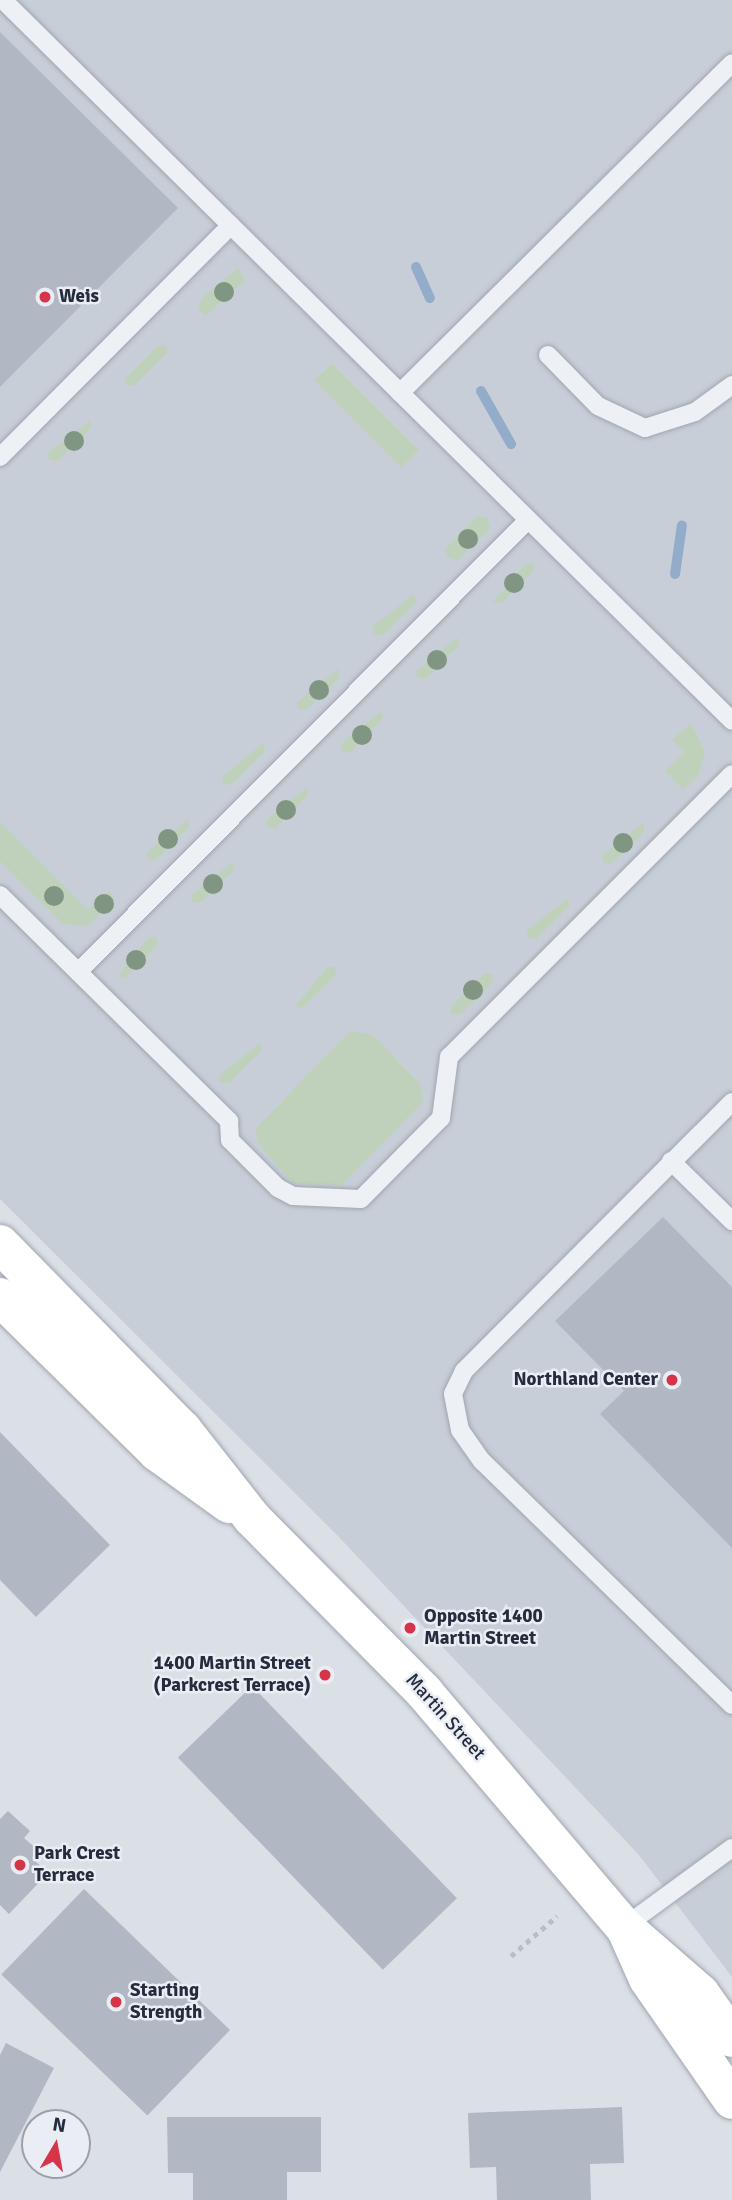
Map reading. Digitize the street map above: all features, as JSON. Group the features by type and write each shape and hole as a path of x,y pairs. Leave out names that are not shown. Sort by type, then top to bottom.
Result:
{"street":[{"name":"Martin Street","path":"0,1244 183,1429 251,1518 424,1692 624,1927 684,1976 732,2038"},
{"name":"Martin Street","path":"0,1297 157,1452 251,1518"},
{"name":"Martin Street","path":"624,1927 648,1979 732,2100"}],"lane":[{"path":"3,0 732,721"},
{"path":"400,393 732,63"},
{"path":"0,457 231,225"},
{"path":"548,355 598,406 645,428 695,412 732,385"},
{"path":"78,972 528,520"},
{"path":"0,895 229,1121 230,1140 278,1188 293,1196 361,1199 441,1118 449,1057 732,774"},
{"path":"732,1102 457,1378 454,1409 482,1461 732,1705"},
{"path":"671,1161 732,1221"},
{"path":"624,1927 732,1848"}],"path":[{"path":"510,1956 557,1916"}],"shaded area":[{"path":"0,0 732,0 732,1977 639,1855 336,1534 0,1199"}],"green space":[{"path":"238,268 245,281 205,316 198,307 204,296"},
{"path":"158,345 166,345 167,353 134,386 125,385 125,378"},
{"path":"332,363 419,450 401,468 314,381"},
{"path":"90,420 91,428 58,461 49,460 48,453"},
{"path":"477,516 487,517 490,528 458,560 447,557 445,548"},
{"path":"526,563 533,563 534,570 501,604 493,602"},
{"path":"414,594 416,602 382,636 374,634 372,627"},
{"path":"458,637 459,645 426,679 417,677 416,671"},
{"path":"338,669 340,677 306,710 298,709 297,702"},
{"path":"382,710 383,718 351,752 342,751 341,744"},
{"path":"691,723 705,752 699,774 683,790 665,771 684,752 672,740"},
{"path":"263,743 265,752 231,785 223,784 222,777"},
{"path":"307,787 308,795 275,829 266,827 265,821"},
{"path":"188,819 189,827 156,860 147,859 147,852"},
{"path":"0,822 88,910 109,891 115,899 88,926 63,924 0,861"},
{"path":"643,823 645,831 612,864 603,863 602,856"},
{"path":"233,862 234,870 200,903 192,902 191,895"},
{"path":"568,898 569,906 536,939 528,938 526,931"},
{"path":"149,937 157,937 158,945 125,978 117,977"},
{"path":"327,967 335,967 336,975 303,1008 295,1007"},
{"path":"484,974 492,974 493,982 460,1015 451,1014 450,1007"},
{"path":"350,1031 372,1034 420,1084 423,1102 342,1185 293,1184 257,1142 256,1128"},
{"path":"261,1042 262,1050 229,1083 220,1082 220,1075"}],"building":[{"name":"Weis","path":"0,32 178,208 0,387"},
{"name":"Northland Center","path":"663,1217 732,1287 732,1548 600,1414 624,1391 555,1321"},
{"path":"0,1432 110,1545 36,1617 0,1580"},
{"path":"252,1686 457,1898 383,1970 178,1758"},
{"name":"Park Crest Terrace","path":"8,1811 30,1831 24,1838 38,1850 32,1858 48,1873 9,1914 0,1905 0,1819"},
{"name":"Starting Strength","path":"84,1889 230,2030 147,2116 1,1975"},
{"path":"6,2043 54,2068 33,2109 21,2109 21,2132 0,2172 0,2055"},
{"path":"622,2107 624,2163 590,2164 591,2200 497,2200 496,2167 470,2168 468,2113"},
{"path":"167,2117 321,2117 321,2172 287,2172 287,2200 193,2200 193,2173 168,2173"}],"waterway":[{"path":"416,267 430,298"},
{"path":"481,391 511,444"},
{"path":"675,574 682,525"}],"place":[{"name":"Weis","path":"45,297"},
{"name":"Northland Center","path":"672,1380"},
{"name":"Opposite 1400 Martin Street","path":"410,1628"},
{"name":"1400 Martin Street (Parkcrest Terrace)","path":"325,1675"},
{"name":"Park Crest Terrace","path":"20,1865"},
{"name":"Starting Strength","path":"116,2002"}]}
